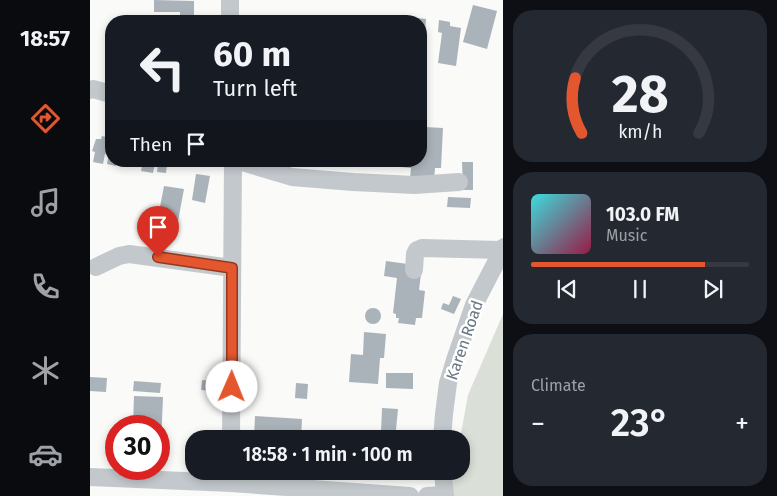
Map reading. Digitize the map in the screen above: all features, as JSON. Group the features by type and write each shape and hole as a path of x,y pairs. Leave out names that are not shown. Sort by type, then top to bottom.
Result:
{"street":[{"path":"230,0 230,15"},
{"path":"90,90 105,92"},
{"path":"231,430 233,167"},
{"path":"259,167 292,177 353,182 414,185 459,182"},
{"path":"414,270 417,250 422,248 502,248"},
{"name":"Karen Road","path":"443,430 448,383 455,360 474,306 502,248"},
{"path":"96,267 119,256 129,254 232,268"},
{"path":"90,477 185,477"},
{"path":"251,480 343,494 410,496"},
{"path":"427,496 445,495 444,480"}],"shaded area":[{"path":"503,314 503,496 451,496 454,480 470,480 470,430 462,430 468,395"}],"building":[{"path":"154,0 194,1 194,15 180,15 180,12 154,12"},
{"path":"473,5 497,11 487,49 463,42"},
{"path":"439,20 450,22 450,26 461,28 456,66 438,63 442,33 438,32"},
{"path":"427,127 443,128 441,168 435,168 434,180 410,178 411,168 401,167 427,167"},
{"path":"102,136 105,137 103,164 93,162 95,152 92,151 96,139 101,139"},
{"path":"462,162 473,162 473,190 463,190"},
{"path":"142,167 154,167 153,173 141,171"},
{"path":"158,167 167,167 166,173 157,172"},
{"path":"196,174 210,176 205,203 192,200"},
{"path":"164,186 184,189 176,232 156,228"},
{"path":"448,197 471,198 470,208 447,207"},
{"path":"386,261 422,266 419,290 425,291 422,318 416,318 415,325 398,323 399,318 396,318 396,314 393,313 397,278 384,276"},
{"path":"453,296 461,299 454,314 441,309 443,303 449,305"},
{"path":"373,308 381,316 373,324 365,316"},
{"path":"364,332 386,334 384,358 380,358 378,384 349,382 351,354 363,355"},
{"path":"386,373 413,373 413,389 386,388"},
{"path":"90,377 107,378 106,392 90,391"},
{"path":"202,380 221,382 220,392 201,390"},
{"path":"134,381 161,383 160,393 133,391"},
{"path":"296,383 308,384 307,399 295,398"},
{"path":"134,396 163,397 162,415 133,415"},
{"path":"382,408 398,409 396,430 381,430"},
{"path":"255,416 302,419 301,430 254,430"}],"route":[{"path":"158,257 232,268 232,387"}]}
